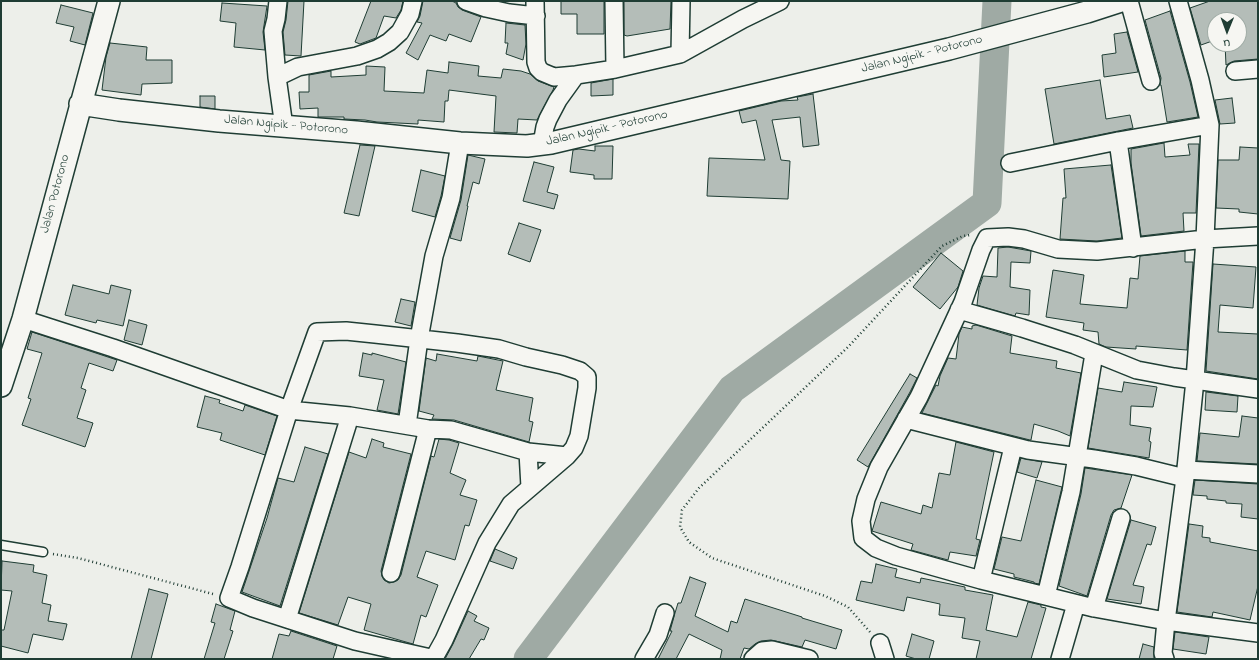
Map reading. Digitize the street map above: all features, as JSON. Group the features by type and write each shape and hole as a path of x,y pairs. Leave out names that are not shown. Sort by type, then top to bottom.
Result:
{"street":[{"name":"Jalan Potorono","path":"1,386 23,319 109,1"},
{"path":"278,1 273,31 277,77 284,127"},
{"path":"277,77 298,66 357,56 377,49 389,42 400,32 410,14 413,1"},
{"path":"466,1 494,10 535,8 536,62 538,68 542,72 554,77 615,69 680,54 743,19 780,1"},
{"path":"614,1 615,69"},
{"path":"680,54 681,1"},
{"name":"Jalan Ngipik - Potorono","path":"80,104 135,112 219,121 356,132 460,143 526,146 542,144 949,49 1087,12 1121,1"},
{"path":"1129,1 1151,81"},
{"path":"1165,659 1163,653 1166,621 1185,474 1195,380 1205,239 1210,125 1200,80 1178,1"},
{"path":"1235,71 1258,69"},
{"path":"542,144 545,127 554,106 576,75"},
{"path":"1010,163 1118,141 1210,125"},
{"path":"1118,141 1133,248"},
{"path":"407,425 419,339 434,256 451,198 460,143"},
{"path":"1258,236 1205,239 1096,251 1058,249 1008,237 987,238 981,250 959,310 919,397 879,467 866,499 861,521 863,538 876,548 896,556 981,580 1094,608 1166,621 1258,633"},
{"path":"959,310 1075,345 1094,354 1137,370 1258,389"},
{"path":"23,319 113,348 289,410 350,416 428,429 451,430 528,452 567,456"},
{"path":"346,331 499,349 526,357 562,364 580,371 587,378 588,388 579,436 574,448 567,456 511,504 487,543 435,659 355,641 253,608 229,598 289,410 317,332 346,331"},
{"path":"1046,596 1071,492 1094,354"},
{"path":"287,619 350,416"},
{"path":"906,419 1028,450 1077,456 1185,474 1258,474"},
{"path":"391,573 428,429"},
{"path":"981,580 1012,447"},
{"path":"528,452 530,487"},
{"path":"1094,608 1121,518"},
{"path":"1060,659 1076,604"},
{"path":"644,659 658,634 666,613"},
{"path":"880,643 885,659"},
{"path":"753,659 762,651 772,650 809,659"}],"lane":[{"path":"1,545 43,552"}],"path":[{"path":"880,643 848,607 825,596 712,558 689,542 680,527 682,510 699,488 848,347 942,246 963,236 975,234 987,238"},
{"path":"43,552 78,558 229,598"}],"building":[{"path":"288,1 304,1 301,56 285,55 283,32"},
{"path":"371,1 403,1 401,10 396,18 384,16 376,38 360,44 355,42"},
{"path":"423,1 452,1 462,10 481,17 471,42 449,34 446,41 430,35 418,60 406,53 422,23 417,22 420,16"},
{"path":"561,1 604,1 604,34 577,34 577,14 561,14"},
{"path":"624,1 671,1 670,29 627,36 624,35"},
{"path":"1210,1 1258,1 1258,59 1234,61 1226,65 1225,52 1247,52 1247,12 1207,12 1207,43 1201,45 1190,8"},
{"path":"222,3 267,6 263,32 265,50 234,47 236,23 220,21"},
{"path":"61,5 93,13 85,45 70,41 74,27 56,23"},
{"path":"1170,11 1190,82 1198,117 1167,122 1160,85 1161,78 1145,20"},
{"path":"506,23 525,25 526,44 523,60 506,54 508,43 505,43"},
{"path":"1127,32 1138,72 1104,77 1102,55 1116,53 1114,34"},
{"path":"110,43 147,47 146,60 172,60 172,83 142,84 141,95 102,90 106,57"},
{"path":"449,62 479,66 478,76 501,78 503,69 521,71 530,74 538,81 554,87 537,120 518,119 517,133 494,132 496,96 449,90 448,101 445,101 444,122 418,120 418,124 344,119 344,117 318,117 318,108 300,109 299,92 309,92 309,75 331,71 331,77 366,75 366,66 385,67 384,91 424,93 427,70 448,73"},
{"path":"613,79 613,95 591,96 591,83"},
{"path":"1100,80 1106,119 1130,115 1133,128 1054,144 1045,89"},
{"path":"813,94 819,145 803,147 800,117 772,120 781,160 790,161 788,199 707,196 709,158 765,160 756,120 742,123 739,111 781,101 798,100 797,97"},
{"path":"200,96 215,96 215,109 200,107"},
{"path":"1232,98 1235,123 1220,124 1215,100"},
{"path":"1164,143 1165,157 1190,155 1188,144 1199,144 1196,213 1183,213 1184,231 1141,236 1131,163 1131,149"},
{"path":"360,145 375,146 359,216 344,213"},
{"path":"595,146 613,146 612,179 594,179 594,175 570,172 573,150 579,149 595,151"},
{"path":"1240,147 1258,148 1258,214 1239,212 1239,209 1216,208 1218,160 1239,160"},
{"path":"468,155 485,159 479,184 473,182 461,241 450,238 461,200"},
{"path":"534,162 554,167 547,192 558,195 554,209 523,201"},
{"path":"1111,165 1122,238 1097,241 1060,239 1063,198 1066,198 1064,169"},
{"path":"421,170 445,176 435,217 412,211"},
{"path":"519,223 541,230 530,262 508,254"},
{"path":"1008,247 1031,251 1030,263 1011,262 1010,287 1030,290 1029,315 1016,313 1015,316 977,305 979,288 983,276 997,277 998,248"},
{"path":"1185,251 1185,262 1193,262 1187,350 1136,346 1136,349 1106,347 1099,344 1098,332 1083,330 1084,323 1046,317 1053,270 1084,275 1080,304 1127,308 1130,278 1138,279 1140,256"},
{"path":"941,253 963,271 958,287 940,309 913,287"},
{"path":"1213,264 1256,267 1253,308 1220,305 1218,332 1258,334 1258,379 1206,371"},
{"path":"73,285 109,294 111,285 131,290 123,326 97,320 96,323 65,315"},
{"path":"401,299 415,302 411,326 395,322"},
{"path":"129,320 147,325 142,345 124,340"},
{"path":"976,325 1012,336 1010,353 1057,361 1056,368 1081,373 1070,436 1034,424 1030,440 922,413 936,385 938,386 940,376 948,358 956,359 959,334 962,327 972,329 972,326"},
{"path":"32,332 117,360 113,371 89,363 81,388 86,390 77,418 93,423 85,447 22,425 31,399 28,398 42,353 27,349"},
{"path":"363,353 372,355 372,353 406,362 398,414 377,410 384,380 359,376"},
{"path":"437,354 477,361 478,356 503,361 496,390 533,398 529,421 533,422 529,442 454,420 432,419 434,415 419,411 426,358 436,361"},
{"path":"910,374 917,378 868,467 857,460"},
{"path":"1124,382 1157,387 1153,407 1131,406 1130,425 1151,428 1149,458 1088,448 1098,388 1122,392"},
{"path":"1206,392 1238,396 1237,412 1205,410"},
{"path":"205,396 220,400 219,403 243,411 245,405 277,416 265,455 220,440 222,433 197,427"},
{"path":"1242,416 1258,418 1258,464 1197,461 1200,433 1239,437"},
{"path":"372,439 384,443 383,447 411,454 381,571 384,580 389,583 398,580 401,575 431,456 434,457 439,439 459,443 450,473 466,480 460,495 477,500 469,526 465,525 455,560 426,551 417,577 438,585 426,617 421,615 413,644 364,630 371,604 348,597 338,625 299,613 349,452 366,458"},
{"path":"956,442 994,452 976,539 980,540 976,556 950,552 948,560 911,550 913,544 872,531 881,502 921,514 923,505 932,508 939,473 950,475"},
{"path":"305,447 328,454 280,606 242,592 267,518 278,478 294,482"},
{"path":"1021,458 1042,462 1037,478 1017,472"},
{"path":"1085,468 1132,475 1121,508 1114,510 1111,515 1087,596 1059,586 1081,494"},
{"path":"1036,480 1062,487 1039,584 1014,577 1014,574 994,569 1002,537 1021,541"},
{"path":"1195,480 1258,484 1258,519 1241,517 1242,504 1226,503 1226,501 1207,499 1207,496 1193,495"},
{"path":"1131,520 1156,527 1151,545 1147,544 1133,585 1144,587 1141,604 1107,599"},
{"path":"1189,524 1203,526 1202,537 1210,538 1210,542 1258,551 1258,586 1250,620 1213,612 1212,617 1177,612"},
{"path":"495,549 517,558 513,569 490,561"},
{"path":"2,561 34,565 33,572 47,575 42,603 51,605 48,621 67,624 63,640 33,634 28,653 1,646 1,630 4,630 12,591 1,590"},
{"path":"876,564 897,569 895,577 920,583 921,578 965,587 965,590 993,595 986,630 1017,637 1028,602 1041,605 1041,607 1046,608 1031,659 976,659 980,641 962,638 965,618 939,615 940,604 907,597 904,611 856,600 861,581 872,583"},
{"path":"690,577 706,583 695,616 728,632 731,621 737,623 745,599 842,630 836,649 805,640 802,647 771,640 761,641 749,649 744,648 740,659 720,659 722,650 689,634 676,659 658,659 672,631 670,631 678,603 681,603"},
{"path":"149,589 168,594 151,659 131,659"},
{"path":"216,604 235,611 230,630 233,631 224,659 204,659 215,623 211,622"},
{"path":"468,611 477,616 474,621 489,628 484,640 481,639 469,659 445,659 453,644"},
{"path":"291,631 337,646 333,659 272,659 279,634 289,636"},
{"path":"1175,632 1209,637 1206,654 1173,649"},
{"path":"912,634 934,641 929,659 916,659 906,656"},
{"path":"1143,644 1154,647 1154,659 1139,659"}],"waterway":[{"path":"528,659 732,389 987,203 997,1"}]}
